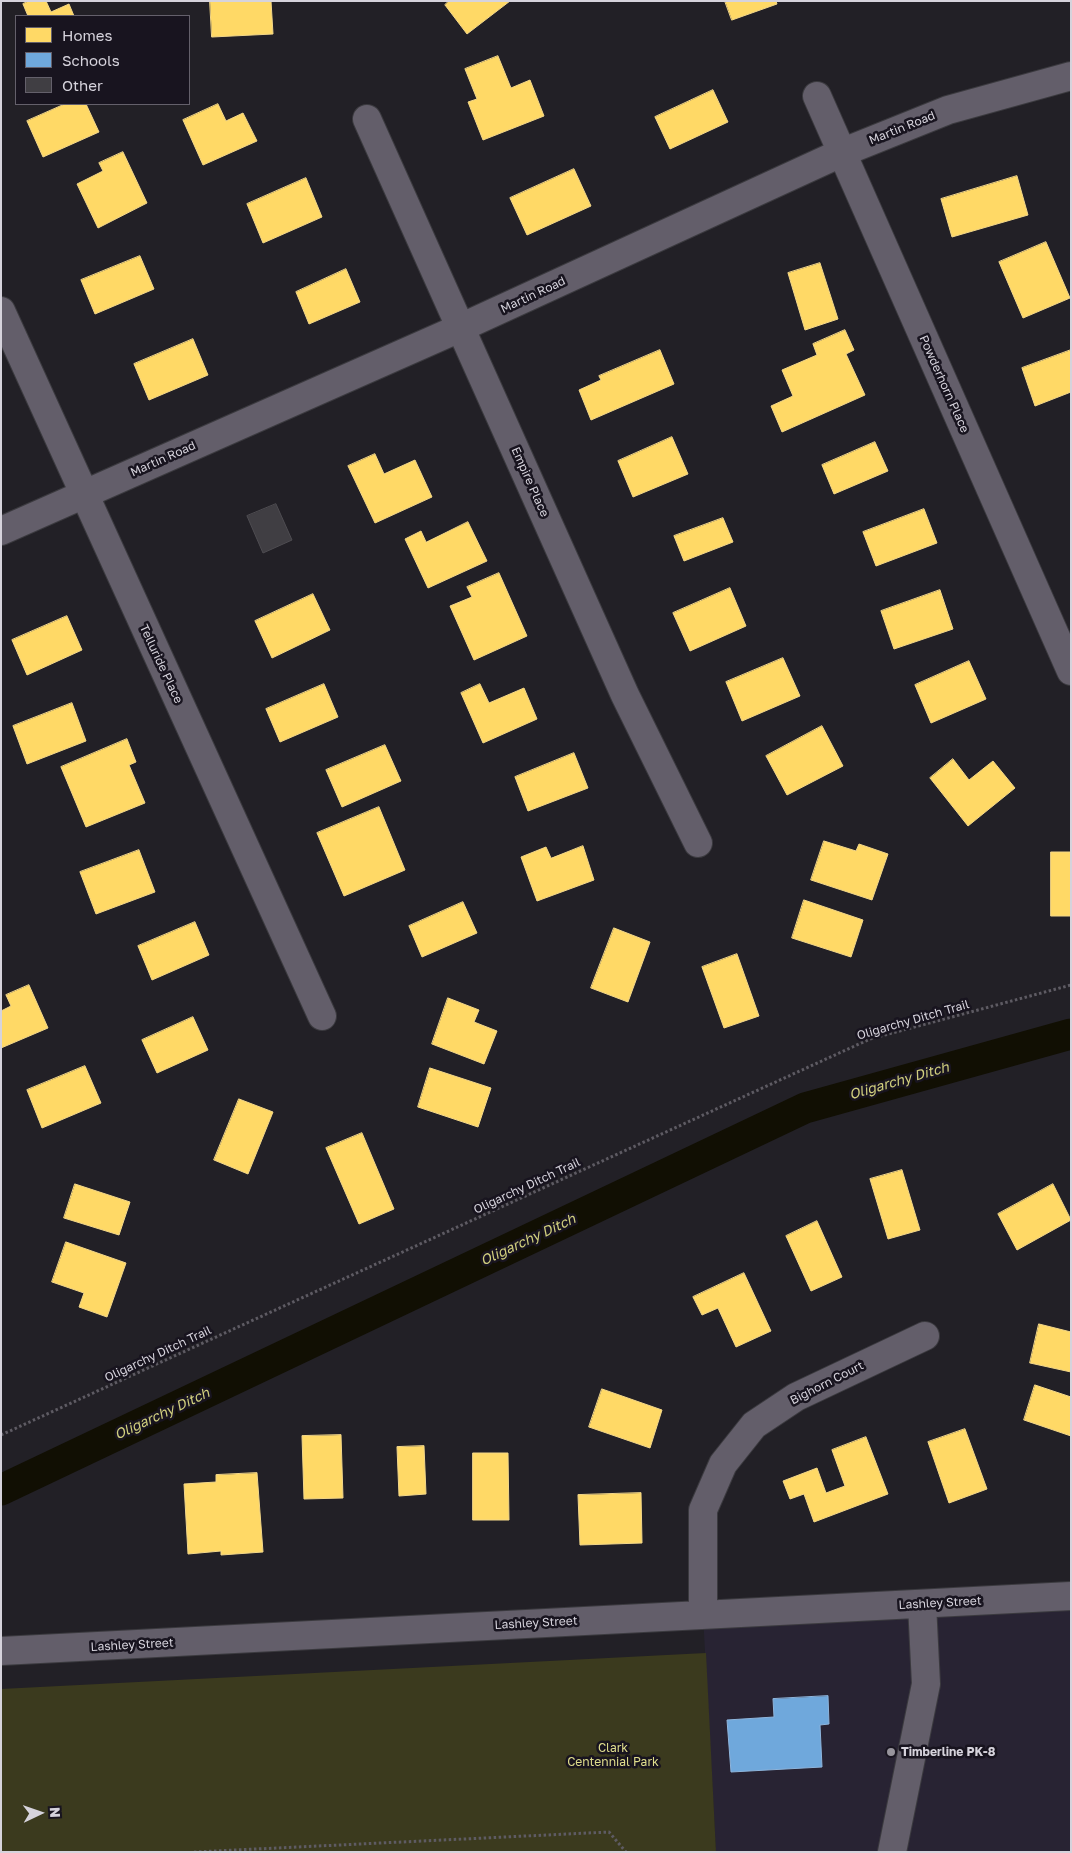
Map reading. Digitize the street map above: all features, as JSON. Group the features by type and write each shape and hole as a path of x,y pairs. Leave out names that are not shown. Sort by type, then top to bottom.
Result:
{"street":[{"name":"Martin Road","path":"1,531 460,328 842,153 948,110 1071,76"},
{"name":"Powderhorn Place","path":"817,96 1071,671"},
{"name":"Empire Place","path":"367,119 625,695 698,843"},
{"name":"Telluride Place","path":"1,311 322,1016"},
{"name":"Bighorn Court","path":"703,1615 703,1510 723,1464 754,1425 796,1397 925,1336"},
{"name":"Lashley Street","path":"1,1651 1071,1596"},
{"path":"892,1852 926,1684 922,1604"}],"path":[{"name":"Oligarchy Ditch Trail","path":"1,1436 870,1039 1071,985"},
{"path":"194,1852 609,1832 626,1852"}],"shaded area":[{"name":"Timberline PK-8","path":"1071,1596 1071,1852 716,1852 703,1615"}],"green space":[{"name":"Clark Centennial Park","path":"706,1653 716,1852 1,1852 1,1689"}],"building: Homes":[{"path":"29,1 46,1 51,12 69,4 74,15 28,15 23,4"},
{"path":"210,1 271,1 273,34 212,37"},
{"path":"449,1 510,1 467,34 445,5"},
{"path":"725,1 776,1 777,4 732,20"},
{"path":"498,56 511,88 530,80 544,116 483,140 468,102 477,99 465,69"},
{"path":"713,90 728,122 670,149 655,117"},
{"path":"218,104 226,121 243,113 257,141 203,165 183,120"},
{"path":"63,105 86,105 99,132 43,157 27,121"},
{"path":"123,152 147,203 98,228 77,184 103,171 99,163"},
{"path":"574,169 591,206 527,235 510,198"},
{"path":"1017,176 1028,215 952,237 941,199"},
{"path":"306,178 322,217 263,243 247,204"},
{"path":"1046,242 1070,298 1023,318 999,262"},
{"path":"140,256 154,289 95,314 81,280"},
{"path":"820,263 838,319 805,330 788,273"},
{"path":"346,269 360,302 309,324 296,292"},
{"path":"845,330 854,350 846,354 865,395 782,432 771,406 793,396 782,370 817,355 813,344"},
{"path":"193,339 208,375 149,400 134,364"},
{"path":"660,350 674,384 591,420 579,390 601,380 599,376"},
{"path":"1071,350 1071,392 1035,406 1022,368"},
{"path":"672,437 688,474 633,497 618,461"},
{"path":"875,442 888,471 834,494 822,465"},
{"path":"375,454 384,474 415,460 432,497 375,523 348,466"},
{"path":"924,509 937,543 876,566 863,532"},
{"path":"723,518 733,542 684,561 674,536"},
{"path":"468,522 487,561 428,588 405,539 421,531 426,542"},
{"path":"499,573 527,636 474,660 450,606 472,597 467,587"},
{"path":"730,588 746,626 690,651 673,613"},
{"path":"940,590 953,629 894,649 881,611"},
{"path":"313,594 330,630 272,658 255,621"},
{"path":"67,616 82,650 27,675 12,640"},
{"path":"783,658 800,696 742,721 726,682"},
{"path":"969,661 986,699 931,723 915,685"},
{"path":"324,684 338,717 280,742 266,709"},
{"path":"480,684 489,703 524,688 537,719 483,743 461,693"},
{"path":"72,703 86,741 27,764 13,726"},
{"path":"822,726 843,766 787,795 766,756"},
{"path":"127,739 136,762 129,765 145,803 86,827 61,767"},
{"path":"385,745 401,781 342,807 326,770"},
{"path":"574,753 588,788 528,811 515,777"},
{"path":"953,759 969,780 993,761 1015,788 968,826 930,778"},
{"path":"379,807 405,870 344,896 317,833"},
{"path":"824,841 856,851 859,844 888,854 872,900 811,880"},
{"path":"583,846 594,880 537,901 521,857 546,847 551,858"},
{"path":"139,850 155,892 96,914 80,872"},
{"path":"1051,852 1071,852 1071,916 1051,916"},
{"path":"804,900 863,920 851,957 792,938"},
{"path":"463,902 477,933 422,957 409,926"},
{"path":"195,922 209,955 152,980 138,946"},
{"path":"614,928 650,942 628,1002 591,988"},
{"path":"737,954 759,1016 724,1028 702,967"},
{"path":"29,985 48,1028 1,1048 1,1011 11,1006 6,995"},
{"path":"448,998 479,1010 474,1022 497,1031 484,1064 432,1044"},
{"path":"193,1017 208,1050 157,1073 142,1040"},
{"path":"85,1066 101,1103 42,1128 27,1090"},
{"path":"430,1068 491,1088 478,1127 418,1107"},
{"path":"239,1099 273,1112 248,1174 214,1160"},
{"path":"362,1133 394,1209 359,1224 326,1148"},
{"path":"902,1170 920,1230 888,1239 870,1179"},
{"path":"75,1184 130,1202 119,1235 64,1218"},
{"path":"1053,1184 1071,1220 1017,1250 998,1214"},
{"path":"817,1221 842,1277 811,1291 786,1236"},
{"path":"66,1242 126,1263 107,1317 79,1307 84,1293 52,1282"},
{"path":"744,1273 771,1331 736,1347 718,1308 702,1315 693,1297"},
{"path":"1039,1324 1071,1332 1071,1372 1030,1363"},
{"path":"1035,1385 1071,1397 1071,1436 1024,1420"},
{"path":"602,1389 662,1410 650,1448 589,1427"},
{"path":"965,1429 987,1489 949,1503 928,1442"},
{"path":"341,1435 343,1498 304,1499 302,1436"},
{"path":"866,1437 888,1494 814,1522 804,1494 790,1499 783,1481 817,1468 826,1493 845,1486 832,1450"},
{"path":"424,1446 426,1494 399,1496 397,1447"},
{"path":"473,1453 508,1453 509,1520 473,1520"},
{"path":"257,1473 263,1552 221,1555 221,1551 188,1554 184,1484 216,1482 216,1475"},
{"path":"641,1493 642,1543 580,1545 578,1495"}],"building: Schools":[{"path":"828,1696 829,1724 820,1725 822,1767 731,1772 727,1720 774,1717 773,1699"}],"building: Other":[{"path":"276,504 292,540 263,553 247,516"}],"waterway":[{"name":"Oligarchy Ditch","path":"1,1490 805,1108 1071,1034"}],"place":[{"name":"Timberline PK-8","path":"891,1752"}]}
